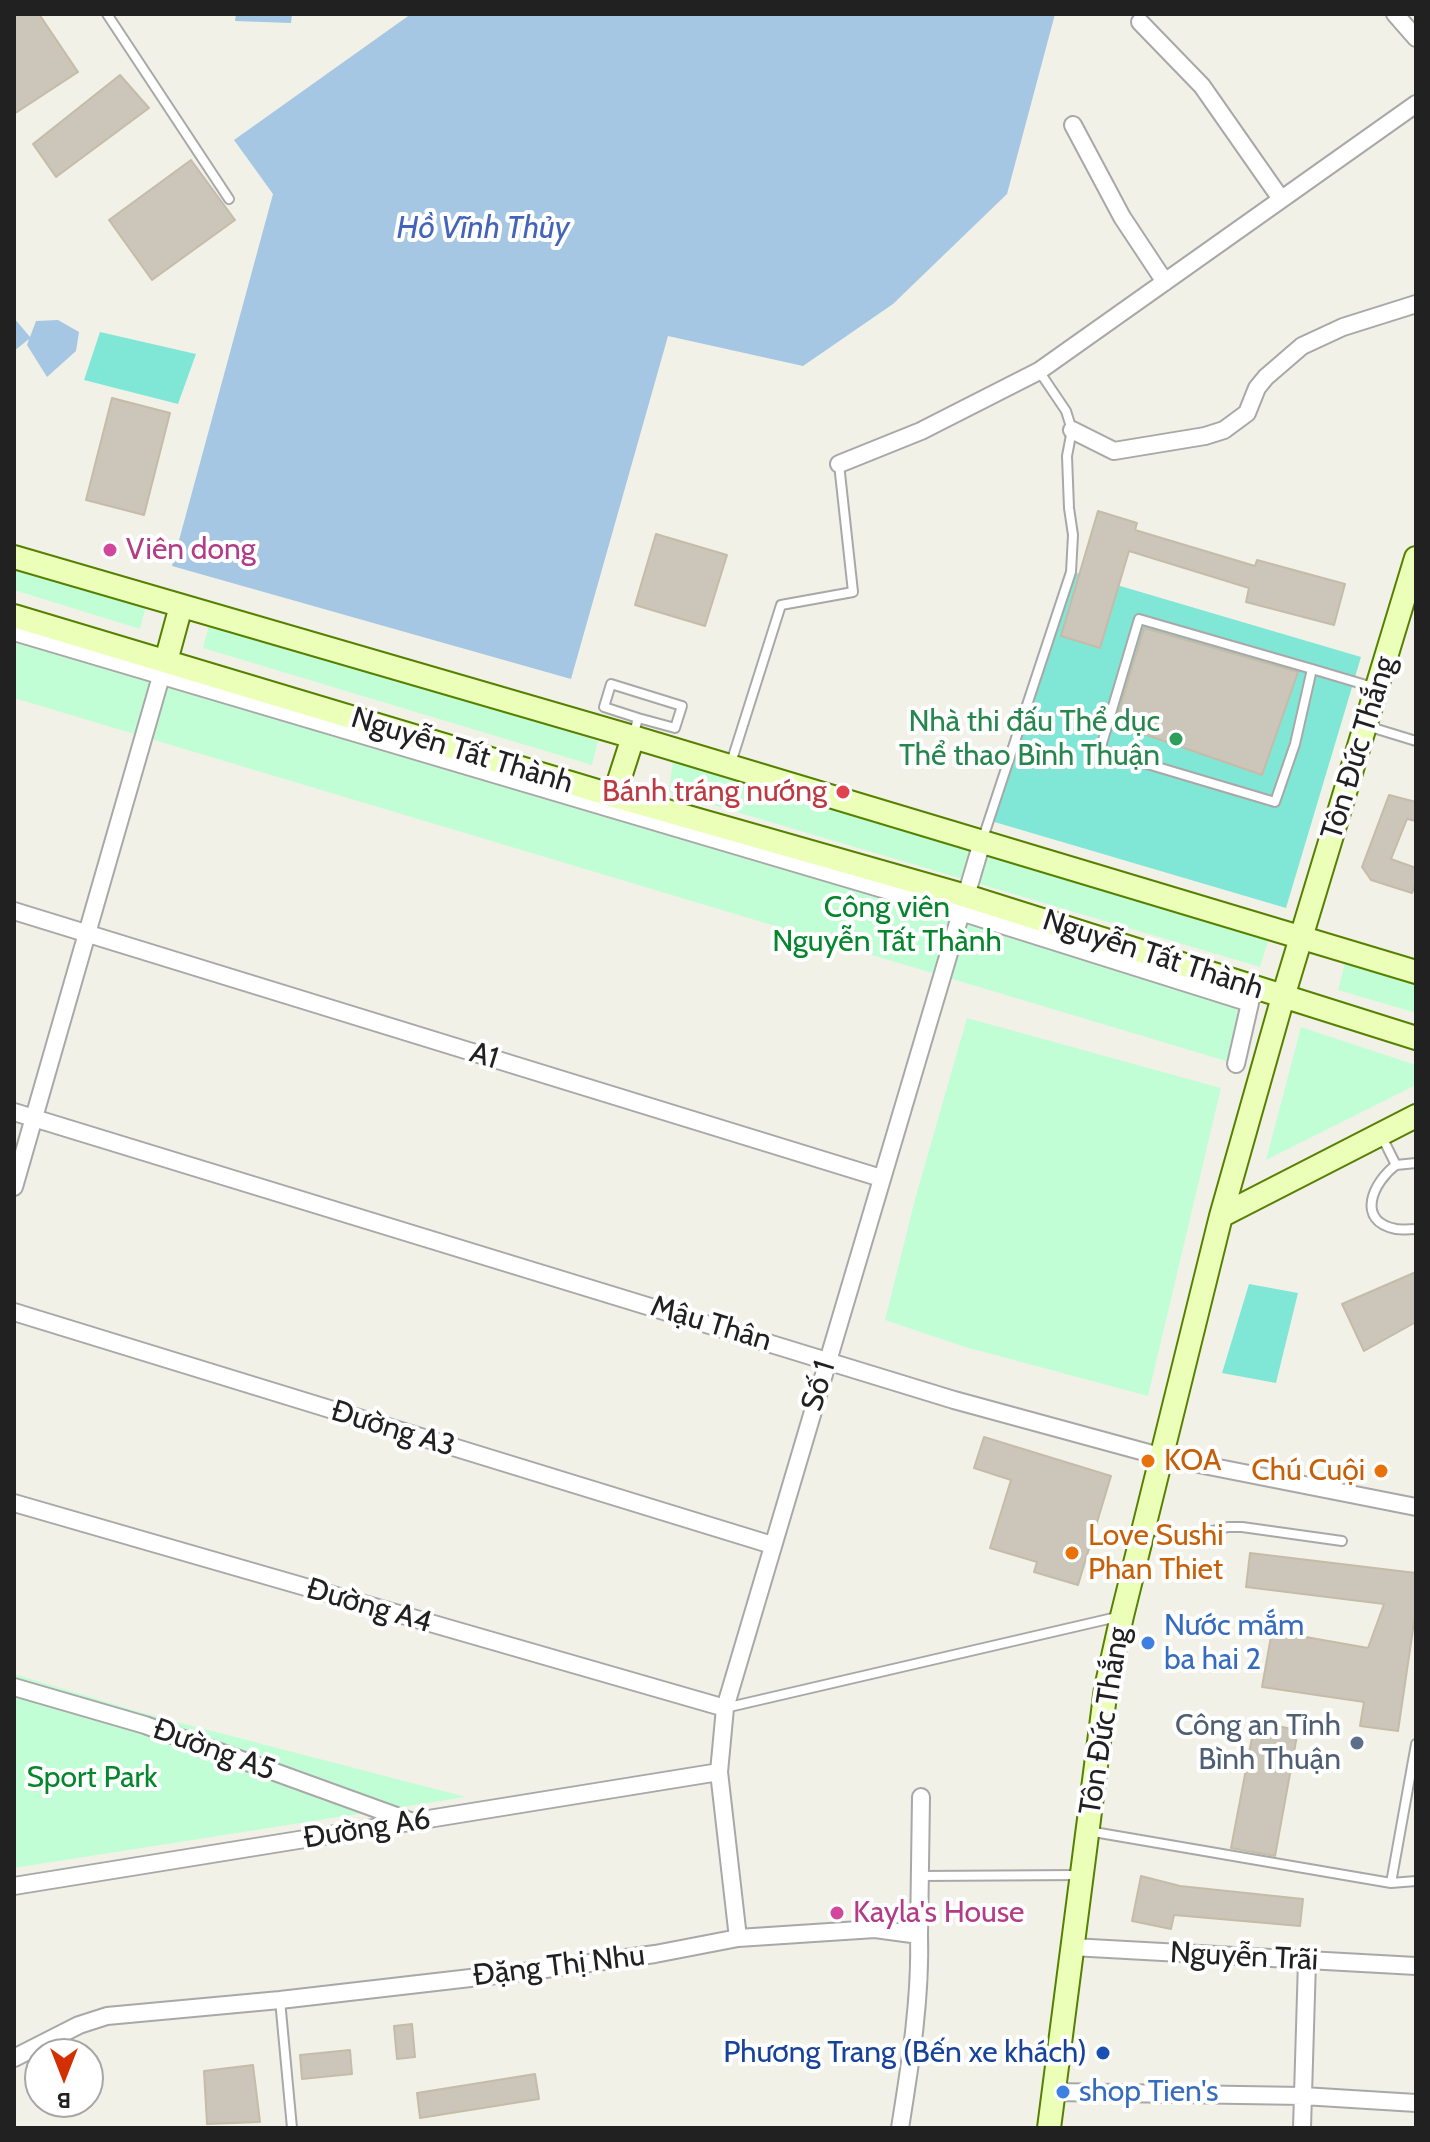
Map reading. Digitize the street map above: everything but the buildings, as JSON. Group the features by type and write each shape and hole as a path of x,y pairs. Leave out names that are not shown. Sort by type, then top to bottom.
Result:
{"street":[{"path":"1395,14 1416,38"},
{"path":"1140,22 1202,86 1281,199"},
{"path":"839,464 921,431 1039,371 1416,104"},
{"path":"1073,125 1122,217 1165,282"},
{"path":"1072,430 1114,451 1224,430 1247,413 1257,388 1266,377 1302,346 1343,327 1416,304"},
{"name":"Nguyễn Tất Thành","path":"14,557 181,606 636,728 729,767 1416,972"},
{"name":"Tôn Đức Thắng","path":"1049,2128 1106,1688 1122,1616 1221,1216 1283,997 1416,558"},
{"path":"14,1187 181,606"},
{"name":"Nguyễn Tất Thành","path":"14,616 164,668 614,796 963,904 1416,1038"},
{"path":"14,632 164,668 963,904 1250,1003 1236,1064"},
{"path":"614,796 636,728"},
{"name":"Số 1","path":"738,1938 719,1772 725,1708 982,842"},
{"name":"A1","path":"14,911 881,1178"},
{"name":"Mậu Thân","path":"14,1112 954,1400 1163,1457 1416,1507"},
{"path":"1221,1216 1416,1116"},
{"name":"Đường A3","path":"14,1312 772,1545"},
{"name":"Đường A4","path":"14,1503 725,1708"},
{"name":"Đường A5","path":"14,1687 145,1725 412,1822"},
{"name":"Đường A6","path":"14,1886 719,1772"},
{"path":"900,2128 912,2036 919,1935 921,1797"},
{"name":"Đặng Thị Nhu","path":"14,2058 79,2025 107,2016 280,2000 639,1956 738,1938 875,1929 919,1935"},
{"name":"Nguyễn Trãi","path":"1072,1947 1416,1966"},
{"path":"1302,2128 1307,1961"},
{"path":"1053,2092 1303,2096 1416,2103"}],"lane":[{"path":"107,14 229,199"},
{"path":"982,842 1071,572 1073,535 1067,456 1072,430 1066,411 1039,371"},
{"path":"729,767 781,605 853,592 839,464"},
{"path":"1312,669 1295,744 1275,802 1100,750 1139,619 1312,669 1377,688"},
{"path":"611,684 682,706 675,728 636,728 604,707 611,684"},
{"path":"1366,726 1416,741"},
{"path":"1380,1134 1396,1165"},
{"path":"1416,1163 1396,1165 1385,1173 1374,1189 1372,1211 1379,1221 1395,1229 1416,1229"},
{"path":"1145,1529 1189,1537 1228,1527 1242,1527 1342,1541"},
{"path":"725,1708 1122,1616"},
{"path":"1391,1883 1416,1744"},
{"path":"1087,1830 1391,1883 1416,1881"},
{"path":"920,1876 1081,1875"},
{"path":"280,2000 292,2128"}],"green space":[{"path":"14,561 147,602 140,629 14,590"},
{"path":"211,618 598,741 592,765 203,648"},
{"name":"Công viên Nguyễn Tất Thành","path":"14,632 1250,1003 1236,1064 14,698"},
{"path":"673,760 1268,941 1260,967 669,792"},
{"path":"1345,963 1416,984 1416,1013 1338,990"},
{"path":"967,1018 1221,1088 1148,1396 965,1347 885,1320 915,1199"},
{"path":"1301,1027 1416,1065 1416,1085 1266,1160"},
{"name":"Sport Park","path":"14,1674 143,1713 466,1797 14,1868"}],"shaded area":[{"path":"100,332 196,354 178,404 84,380"},
{"name":"Nhà thi đấu Thể dục Thể thao Bình Thuận","path":"1066,570 1361,657 1286,908 991,821"},
{"path":"1249,1284 1298,1293 1276,1383 1222,1373"}],"water":[{"path":"236,14 292,14 291,23 235,21"},
{"name":"Hồ Vĩnh Thủy","path":"411,14 1055,14 1007,194 893,304 803,366 668,336 571,679 172,566 273,194 234,140"},
{"path":"14,318 30,337 36,321 58,320 79,332 76,351 47,377 27,345 29,339 14,351"}],"place":[{"name":"Viên dong","path":"110,550"},
{"name":"Nhà thi đấu Thể dục Thể thao Bình Thuận","path":"1176,739"},
{"name":"Bánh tráng nướng","path":"843,792"},
{"name":"KOA","path":"1148,1461"},
{"name":"Chú Cuội","path":"1381,1471"},
{"name":"Love Sushi Phan Thiet","path":"1072,1553"},
{"name":"Nước mắm ba hai 2","path":"1148,1643"},
{"name":"Công an Tỉnh Bình Thuận","path":"1357,1743"},
{"name":"Kayla's House","path":"837,1913"},
{"name":"Phương Trang (Bến xe khách)","path":"1103,2053"},
{"name":"shop Tien's","path":"1063,2092"}]}
